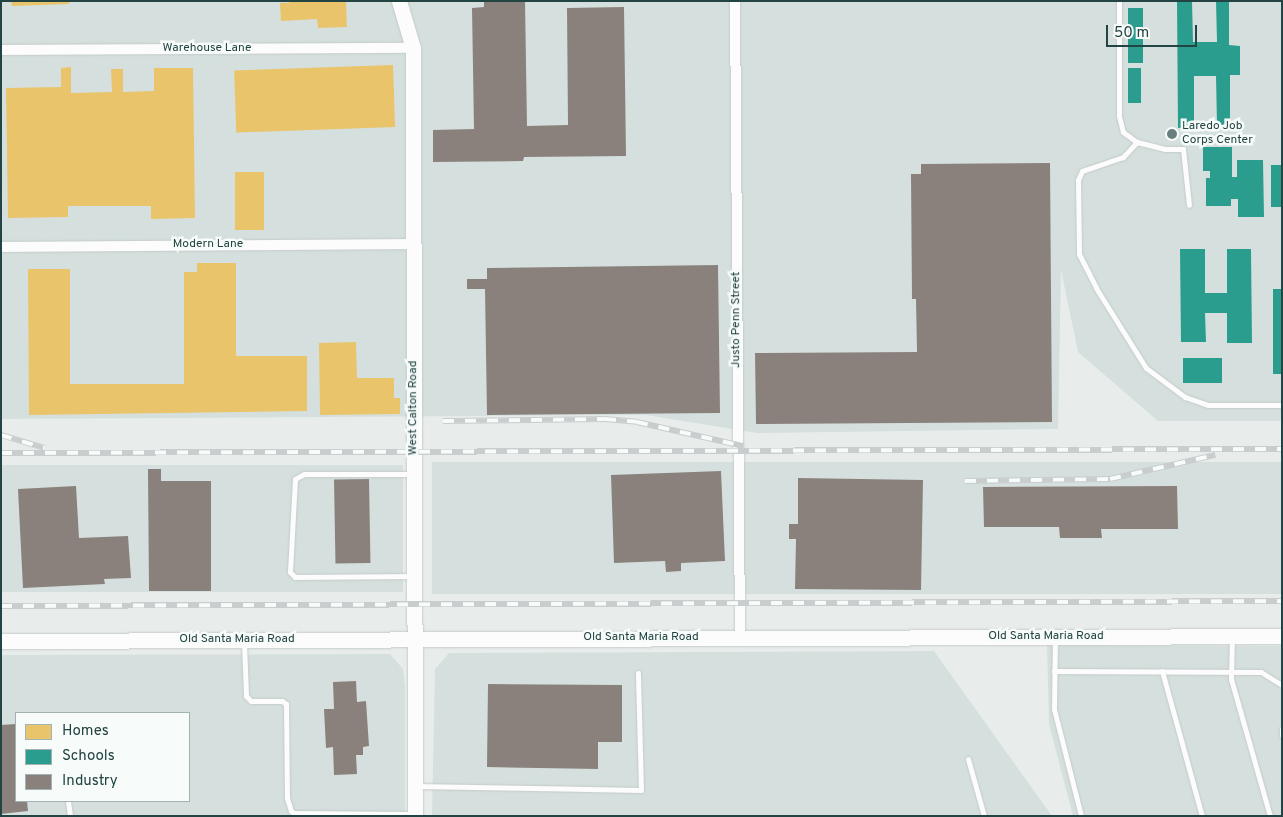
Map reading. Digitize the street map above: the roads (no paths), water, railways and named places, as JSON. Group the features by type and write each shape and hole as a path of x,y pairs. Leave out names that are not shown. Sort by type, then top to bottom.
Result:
{"main road":[{"name":"West Calton Road","path":"399,1 412,48 416,576 415,815"},
{"name":"Old Santa Maria Road","path":"1,641 1282,636"}],"street":[{"name":"Justo Penn Street","path":"735,1 740,638"},
{"name":"Warehouse Lane","path":"1,50 412,48"},
{"name":"Modern Lane","path":"1,247 414,244"}],"lane":[{"path":"1119,1 1119,116 1123,132 1137,142 1165,149 1183,149 1189,205"},
{"path":"1137,142 1123,157 1082,170 1078,180 1079,254 1096,288 1146,368 1185,397 1208,405 1282,405"},
{"path":"415,474 304,474 295,478 290,572 295,576 416,576"},
{"path":"1056,637 1054,709 1080,816"},
{"path":"1232,637 1231,679 1270,816"},
{"path":"244,640 246,696 251,701 282,702 286,704 287,798 291,811 294,813 415,815"},
{"path":"1054,671 1231,670 1261,672 1282,686"},
{"path":"1162,671 1202,816"},
{"path":"416,786 641,790 638,673"},
{"path":"1282,729 1282,735"},
{"path":"968,759 984,816"},
{"path":"68,802 70,816"}],"railway":[{"path":"443,421 605,419 637,422 743,446"},
{"path":"1,435 44,448"},
{"path":"1,453 1282,449"},
{"path":"965,481 1110,479 1215,455"},
{"path":"1,606 1282,601"}],"place":[{"name":"Laredo Job Corps Center","path":"1172,134"}]}
